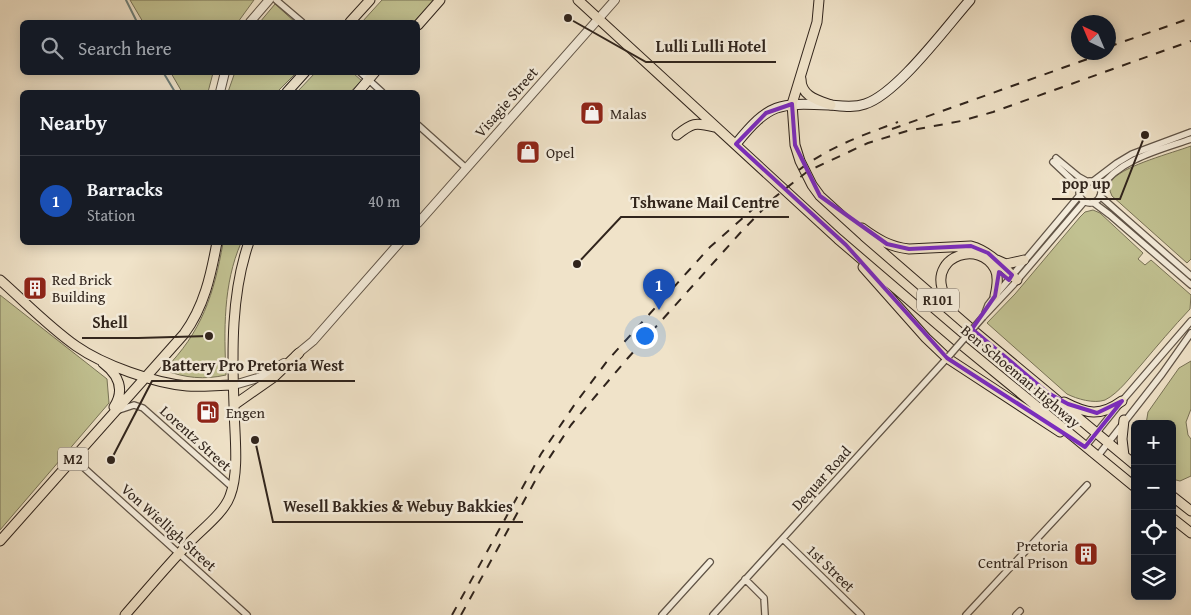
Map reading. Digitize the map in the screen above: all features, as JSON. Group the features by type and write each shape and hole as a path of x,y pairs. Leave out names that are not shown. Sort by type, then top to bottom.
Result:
{"main road":[{"path":"352,20 370,0"},
{"path":"420,23 440,0"},
{"name":"R101","path":"578,0 736,144"},
{"name":"R101","path":"792,104 817,22 819,0"},
{"path":"736,144 766,113 776,107 792,104 853,106 865,104 885,93 906,73 970,0"},
{"path":"802,71 801,84 806,92 814,99 831,105"},
{"path":"289,90 302,75"},
{"path":"360,90 372,75"},
{"name":"Ben Schoeman Highway","path":"792,104 795,145 804,169 820,196 969,327 1131,462"},
{"path":"677,135 696,124 717,127"},
{"name":"Ben Schoeman Highway","path":"736,144 846,245 956,341 1131,485"},
{"path":"820,196 887,244 909,249 972,246 979,248 994,264 997,284 995,296"},
{"name":"M2","path":"0,541 169,352 191,324 210,280 216,245"},
{"path":"125,615 213,519 226,503 232,487 236,440 234,384 236,309 242,265 248,245"},
{"path":"846,245 926,338 948,357 1051,427 1083,446"},
{"path":"969,327 956,313 945,297 941,287 944,268 953,258 966,253 983,256 1013,280"},
{"path":"994,264 1006,264 1024,260"},
{"path":"0,280 61,335 110,369 118,379 120,386 118,401 101,427"},
{"path":"234,405 270,381 290,364 299,353"},
{"path":"88,354 145,377 168,383 188,386 234,384"},
{"path":"1048,393 1068,404 1094,413 1108,411 1122,401"},
{"path":"1124,420 1122,439 1124,456"},
{"path":"1176,499 1191,511"},
{"path":"1176,521 1191,533"}],"street":[{"path":"252,20 269,0"},
{"path":"276,0 300,20"},
{"name":"Visagie Street","path":"420,221 615,0"},
{"path":"220,90 224,75"},
{"path":"363,75 380,90"},
{"path":"420,126 466,168"},
{"path":"984,316 988,305 1013,280 1024,260 1079,193 1083,184 1090,182 1117,162 1132,154 1191,132"},
{"path":"1094,203 1100,196 1100,188 1109,176 1127,164 1191,139"},
{"path":"1084,202 1071,179 1055,160 1100,188"},
{"path":"1100,196 1191,276"},
{"path":"1084,202 1094,203 1110,215 1191,285"},
{"path":"984,316 1013,280 1084,202"},
{"path":"210,280 212,245"},
{"path":"234,384 270,372 299,353 313,341 397,245"},
{"name":"Dequar Road","path":"713,615 984,316"},
{"path":"1083,446 1097,433 1191,321"},
{"path":"1097,457 1124,420 1162,374 1191,333"},
{"name":"Lorentz Street","path":"114,412 134,405 143,408 232,487"},
{"name":"Von Wielligh Street","path":"73,458 247,615"},
{"path":"966,615 1087,485"},
{"name":"1st Street","path":"783,538 861,615"},
{"path":"662,615 710,562"},
{"path":"745,579 764,598 766,615"}],"highlighted area":[{"path":"792,104 795,145 820,196 887,244 909,249 971,246 988,253 1012,275 1009,280 999,272 995,296 972,329 1048,393 1068,404 1097,413 1122,401 1085,447 947,358 846,245 736,144 766,113"}],"green space":[{"path":"130,0 254,0 239,20 142,20"},
{"path":"382,0 435,0 416,20 364,20"},
{"path":"275,4 293,20 262,20"},
{"path":"172,75 212,75 209,90 181,90"},
{"path":"234,75 294,75 279,90 229,90"},
{"path":"313,75 355,75 362,81 352,90 299,90"},
{"path":"1191,146 1191,259 1187,263 1112,196 1110,188 1113,179 1128,169"},
{"path":"1093,210 1100,213 1143,253 1138,259 1145,265 1151,260 1191,295 1190,309 1124,384 1110,397 1101,401 1081,399 1067,394 987,323 1015,294 1080,217 1085,212"},
{"path":"223,245 240,245 231,275 226,308 226,375 195,377 179,375 164,370 177,356 197,327 210,296"},
{"path":"0,295 107,379 109,403 0,530"},
{"path":"1191,361 1191,409 1186,422 1188,435 1191,439 1191,476 1180,481 1176,480 1176,420 1147,420 1148,412 1179,368"}],"waterway":[{"path":"126,0 136,20"},
{"path":"165,75 174,90"}],"railway":[{"path":"1116,44 1191,18"},
{"path":"461,615 540,472 571,425 627,359 741,232 775,197 808,171 868,143 907,131 961,121 993,112 1191,41"},
{"path":"892,129 1085,60"},
{"path":"799,170 834,148 898,122"},
{"path":"452,615 541,454 575,404 608,360 710,247 761,202"}],"place":[{"name":"Lulli Lulli Hotel","path":"568,18"},
{"name":"Malas","path":"592,113"},
{"name":"pop up","path":"1145,135"},
{"name":"Opel","path":"528,152"},
{"name":"Tshwane Mail Centre","path":"577,264"},
{"name":"Red Brick Building","path":"35,288"},
{"name":"Barracks","path":"659,310"},
{"name":"Shell","path":"209,336"},
{"name":"Engen","path":"208,412"},
{"name":"Wesell Bakkies & Webuy Bakkies","path":"255,440"},
{"name":"Battery Pro Pretoria West","path":"111,460"},
{"name":"Pretoria Central Prison","path":"1086,554"}]}
